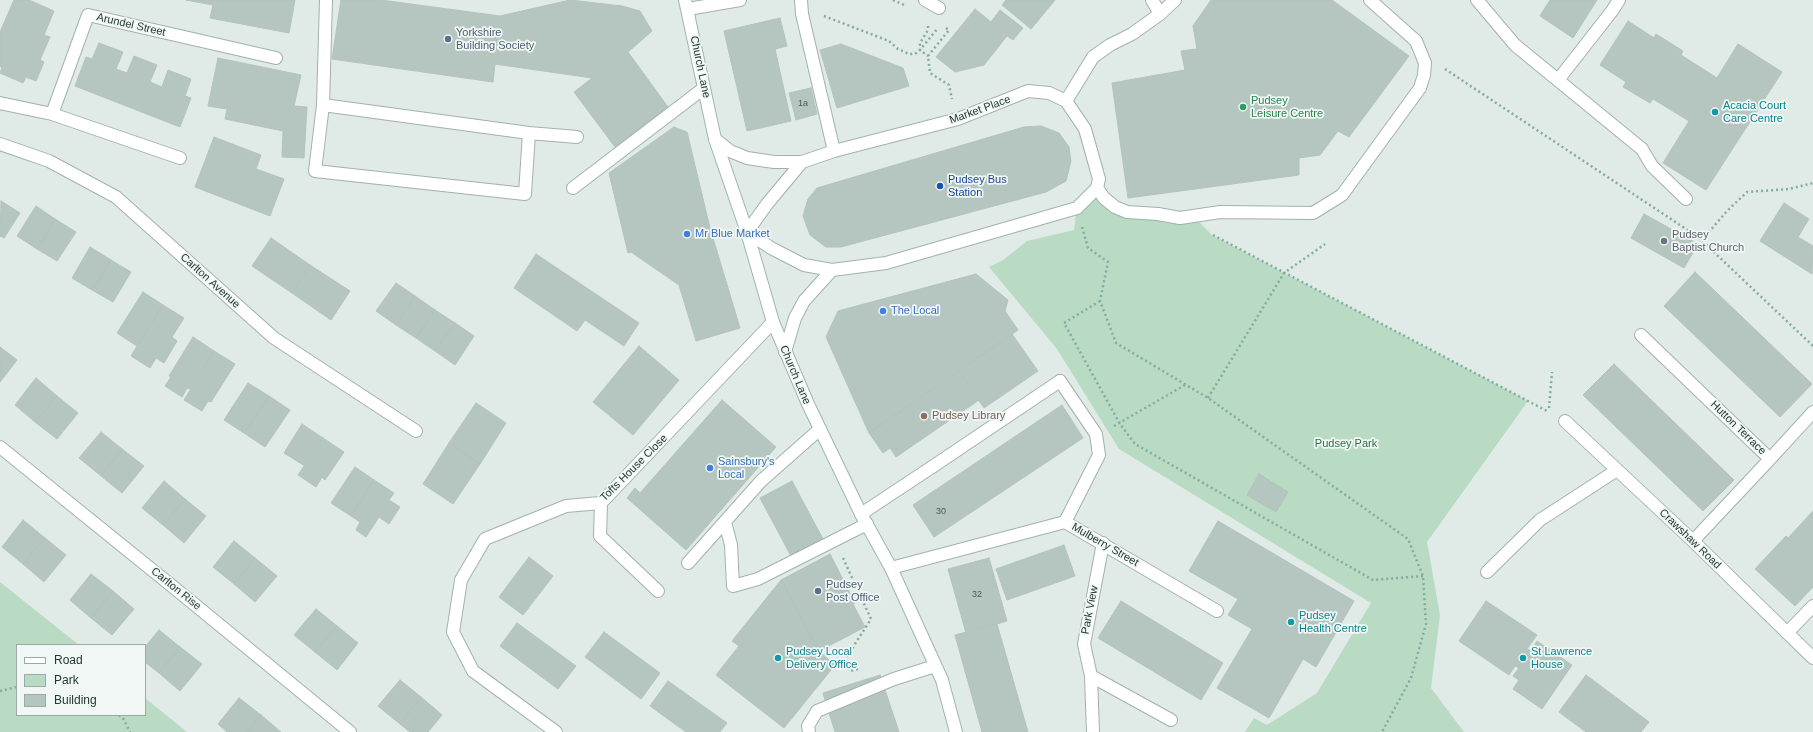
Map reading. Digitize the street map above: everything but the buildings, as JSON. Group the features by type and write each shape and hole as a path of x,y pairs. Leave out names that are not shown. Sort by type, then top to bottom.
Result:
{"street":[{"path":"326,0 323,105 315,171 525,194 529,133"},
{"path":"686,4 740,0"},
{"path":"925,0 939,8"},
{"path":"1152,0 1160,14"},
{"path":"802,162 767,204 747,232 771,248 804,266 832,270 886,263 1077,208 1097,188 1099,179 1084,129 1066,101 1093,57 1110,45 1132,34 1160,14 1174,0"},
{"path":"1097,188 1104,198 1115,207 1127,212 1158,214 1180,218 1220,212 1313,213 1342,195 1420,88 1424,75 1425,63 1423,54 1416,41 1370,0"},
{"path":"1477,0 1516,44 1642,149 1652,166 1686,199"},
{"path":"1558,80 1619,0"},
{"name":"Church Lane","path":"686,4 715,139 747,232 773,322 820,430 864,519 891,568 942,680 956,732"},
{"path":"801,4 834,151"},
{"name":"Arundel Street","path":"52,114 88,15 276,58"},
{"path":"573,188 704,88"},
{"name":"Market Place","path":"715,139 730,151 747,158 774,162 802,162 834,151 958,119 1028,91 1049,93 1066,101"},
{"path":"0,103 52,114 180,158"},
{"path":"323,105 529,133 577,137"},
{"name":"Carlton Avenue","path":"0,144 50,161 116,197 274,338 416,431"},
{"path":"785,352 796,318 804,300 832,270"},
{"name":"Tofts House Close","path":"556,732 473,671 452,632 461,580 485,539 566,506 601,503 773,322"},
{"name":"Hutton Terrace","path":"1641,335 1770,459 1693,541"},
{"path":"725,522 731,545 733,586 758,579 864,519 932,466 1060,381 1096,434 1099,455 1065,522"},
{"path":"1770,459 1813,412"},
{"name":"Crawshaw Road","path":"1565,421 1693,541 1813,658"},
{"path":"688,563 761,481 820,430"},
{"name":"Carlton Rise","path":"0,447 350,732"},
{"path":"1486,572 1540,520 1617,470"},
{"path":"601,503 600,536 658,591"},
{"name":"Mulberry Street","path":"891,568 1065,522 1217,611"},
{"name":"Park View","path":"1093,732 1091,676 1084,644 1102,543"},
{"path":"1787,633 1813,606"},
{"path":"809,732 808,726 817,711 894,679 935,666"},
{"path":"1091,676 1171,720"}],"path":[{"path":"801,4 889,41 898,49 909,54 915,54 920,50 942,24 949,30 928,56 930,73 948,85 958,119"},
{"path":"920,50 928,56"},
{"path":"1423,54 1645,200 1702,240 1813,346"},
{"path":"1702,240 1726,211 1747,192 1789,189 1813,183"},
{"path":"1077,208 1088,248 1108,262 1100,300 1116,344 1208,398 1408,539 1423,576 1426,624 1411,678 1382,732"},
{"path":"1193,216 1212,235 1549,412 1552,372"},
{"path":"1208,398 1284,273 1325,244"},
{"path":"1100,300 1064,323 1120,424 1134,444 1372,580 1423,576"},
{"path":"1096,434 1120,424 1185,385"},
{"path":"851,574 871,619 844,661 850,671 864,668"},
{"path":"0,691 16,687"},
{"path":"120,716 123,718 130,732"}],"green space":[{"name":"Pudsey Park","path":"1097,188 1115,207 1193,216 1212,235 1528,401 1427,542 1440,615 1431,688 1464,732 1245,732 1254,718 1267,725 1317,693 1371,603 1119,449 1057,349 989,267 1003,260 1027,241 1074,230 1077,208"},
{"path":"0,582 78,644 16,644 16,716 146,716 146,699 187,732 0,732"}],"place":[{"name":"Yorkshire Building Society","path":"448,39"},
{"name":"Pudsey Leisure Centre","path":"1243,107"},
{"name":"Acacia Court Care Centre","path":"1715,112"},
{"name":"Pudsey Bus Station","path":"940,186"},
{"name":"Mr Blue Market","path":"687,234"},
{"name":"Pudsey Baptist Church","path":"1664,241"},
{"name":"The Local","path":"883,311"},
{"name":"Pudsey Library","path":"924,416"},
{"name":"Sainsbury's Local","path":"710,468"},
{"name":"Pudsey Post Office","path":"818,591"},
{"name":"Pudsey Health Centre","path":"1291,622"},
{"name":"Pudsey Local Delivery Office","path":"778,658"},
{"name":"St Lawrence House","path":"1523,658"}]}
